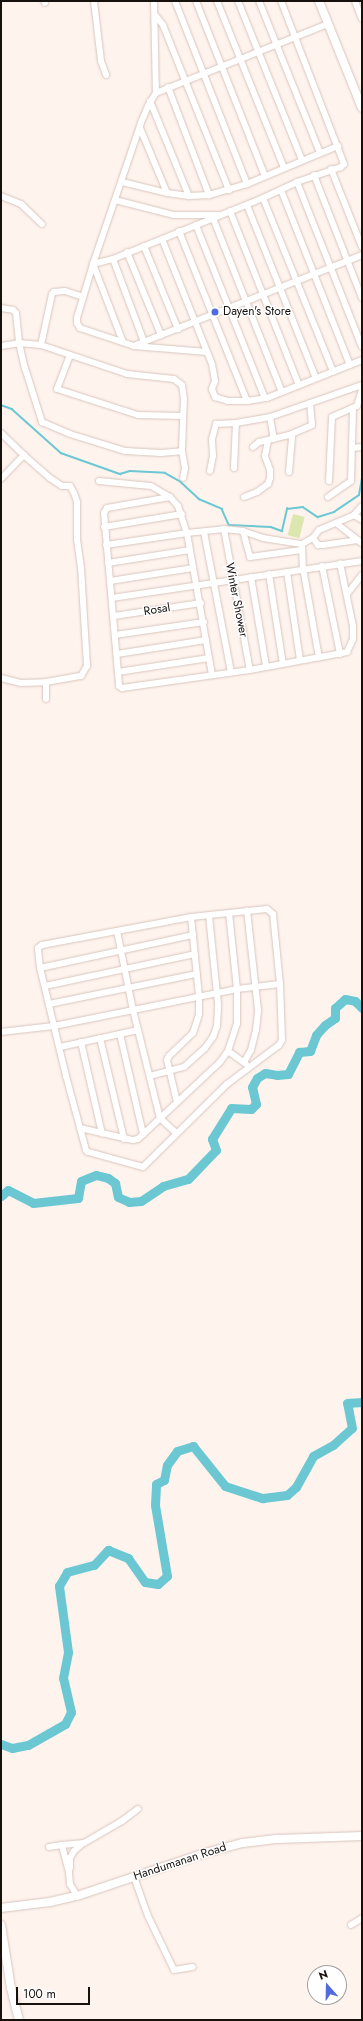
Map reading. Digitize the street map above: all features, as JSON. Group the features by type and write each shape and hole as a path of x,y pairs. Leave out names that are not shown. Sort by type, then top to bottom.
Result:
{"street":[{"path":"94,1 101,61 106,74"},
{"path":"154,1 156,93"},
{"path":"174,1 247,184"},
{"path":"196,1 265,176"},
{"path":"217,1 284,168"},
{"path":"238,1 302,160"},
{"path":"260,1 320,153"},
{"path":"93,264 113,259 179,231 247,205 314,175 341,167 344,164 281,1"},
{"path":"319,1 362,108"},
{"path":"357,2 362,19"},
{"path":"155,15 163,26 229,190"},
{"path":"207,352 134,346 80,328 77,318 93,264 140,128 150,102 156,93 328,24"},
{"path":"168,87 209,195"},
{"path":"150,102 189,196"},
{"path":"140,128 167,193"},
{"path":"122,182 167,193 189,196 209,195 247,184 338,146"},
{"path":"331,169 362,247"},
{"path":"314,175 362,298"},
{"path":"297,182 362,347"},
{"path":"281,190 350,365"},
{"path":"1,196 21,204 42,224"},
{"path":"263,198 333,371"},
{"path":"115,200 174,215 219,215"},
{"path":"247,205 316,378"},
{"path":"230,211 299,385"},
{"path":"213,218 282,392"},
{"path":"196,225 265,398"},
{"path":"179,231 247,401"},
{"path":"162,238 207,352 215,381 212,390 215,397 228,401 247,401 265,398 362,360"},
{"path":"144,246 178,329"},
{"path":"128,252 161,335"},
{"path":"134,346 362,255"},
{"path":"113,259 144,342"},
{"path":"93,264 123,342"},
{"path":"41,345 52,294 54,292 65,291 83,296"},
{"path":"1,308 16,312 19,343 42,422 46,425 125,451 161,453 182,451"},
{"path":"1,346 19,343 41,345 127,374 165,377 179,382 183,391 182,451 185,468 183,478"},
{"path":"70,355 57,389 138,415 183,416"},
{"path":"210,471 215,425 218,423 236,423 270,417 362,385"},
{"path":"329,481 332,417 354,408 359,402 362,390"},
{"path":"253,447 255,444 292,434 312,426 310,403"},
{"path":"328,497 351,481 354,408"},
{"path":"244,497 265,488 268,484 270,474 265,456 271,439 270,417"},
{"path":"234,468 236,423"},
{"path":"1,433 54,481 62,486 70,486 74,493 77,502 78,540 87,666 81,676 46,682 21,683 1,678"},
{"path":"289,472 292,434"},
{"path":"352,448 362,447"},
{"path":"1,480 24,455"},
{"path":"99,482 150,486 170,497 182,514 201,603 212,675"},
{"path":"170,497 107,508 104,512 104,527 114,616 119,686 122,688 250,670 347,652 353,639 347,594 340,563"},
{"path":"243,531 250,557 302,547 313,538 319,530 354,515 362,506"},
{"path":"104,527 182,514"},
{"path":"354,515 362,520"},
{"path":"336,523 360,541"},
{"path":"106,544 187,533 224,530 243,531 263,538 302,547"},
{"name":"Winter Shower","path":"224,530 232,580 250,670"},
{"path":"204,532 231,672"},
{"path":"313,538 318,545 360,541"},
{"path":"302,547 303,568 319,658"},
{"path":"108,563 190,550"},
{"path":"112,598 215,584 303,568 362,561"},
{"path":"322,566 340,654"},
{"path":"110,582 193,568"},
{"path":"287,572 300,660"},
{"path":"269,574 283,664"},
{"path":"347,594 362,575"},
{"path":"251,577 266,666"},
{"name":"Rosal","path":"114,616 201,603"},
{"path":"115,635 204,622"},
{"path":"117,654 206,640"},
{"path":"118,672 210,658"},
{"path":"46,682 46,699"},
{"path":"267,909 273,914 280,984 281,1042 251,1067 227,1084 143,1167 88,1152 86,1150 80,1128 54,1026 37,950 42,945 117,930 191,917 247,911 267,909"},
{"path":"244,1062 251,1050 256,1030 258,1010 247,911"},
{"path":"80,1128 102,1134 136,1140 220,1062 228,1051 237,1024 237,989 229,913"},
{"path":"150,1076 184,1067 199,1055 213,1037 218,1018 209,915"},
{"path":"177,1102 167,1060 169,1056 193,1033 197,1024 199,996 191,917"},
{"path":"117,930 130,988 133,1010 160,1118 176,1134"},
{"path":"40,968 122,949 193,935"},
{"path":"45,986 195,954"},
{"path":"49,1004 197,974"},
{"path":"1,1032 54,1026 199,996 256,986 280,984"},
{"path":"60,1047 138,1030"},
{"path":"120,1034 143,1134"},
{"path":"100,1038 124,1138"},
{"path":"80,1042 102,1134"},
{"path":"228,1051 251,1067"},
{"path":"77,1896 70,1884 70,1858 74,1851 84,1843 122,1822 138,1809"},
{"name":"Handumanan Road","path":"1,1908 42,1903 77,1896 205,1853 243,1843 278,1839 362,1836"},
{"path":"49,1847 84,1843"},
{"path":"62,1846 70,1872"},
{"path":"134,1877 148,1916 174,1970 193,1967"},
{"path":"351,1925 362,1918"},
{"path":"1,1925 10,1988 19,2020"}],"green space":[{"path":"293,514 305,517 299,538 288,535"}],"waterway":[{"path":"1,405 12,409 61,453 120,474 130,471 165,473 181,482 199,499 222,509 229,525 271,527 282,531 287,509 303,507 318,517 334,512 359,495 362,478"},
{"path":"1,1196 8,1190 33,1203 78,1198 81,1181 96,1175 108,1178 115,1183 118,1197 129,1202 141,1201 163,1186 188,1179 216,1150 212,1139 231,1108 251,1109 256,1104 252,1087 257,1078 265,1073 277,1075 288,1074 299,1052 310,1051 316,1035 325,1025 335,1018 335,1008 345,999 355,1001 362,1008"},
{"path":"1,1744 12,1748 28,1745 65,1724 71,1712 63,1678 68,1652 59,1586 67,1572 94,1565 108,1550 128,1558 145,1582 158,1584 167,1576 155,1505 156,1484 164,1480 167,1465 177,1451 193,1446 225,1486 263,1498 287,1495 296,1487 313,1456 333,1445 352,1428 347,1403 362,1402"}],"place":[{"name":"Dayen's Store","path":"215,312"}]}
